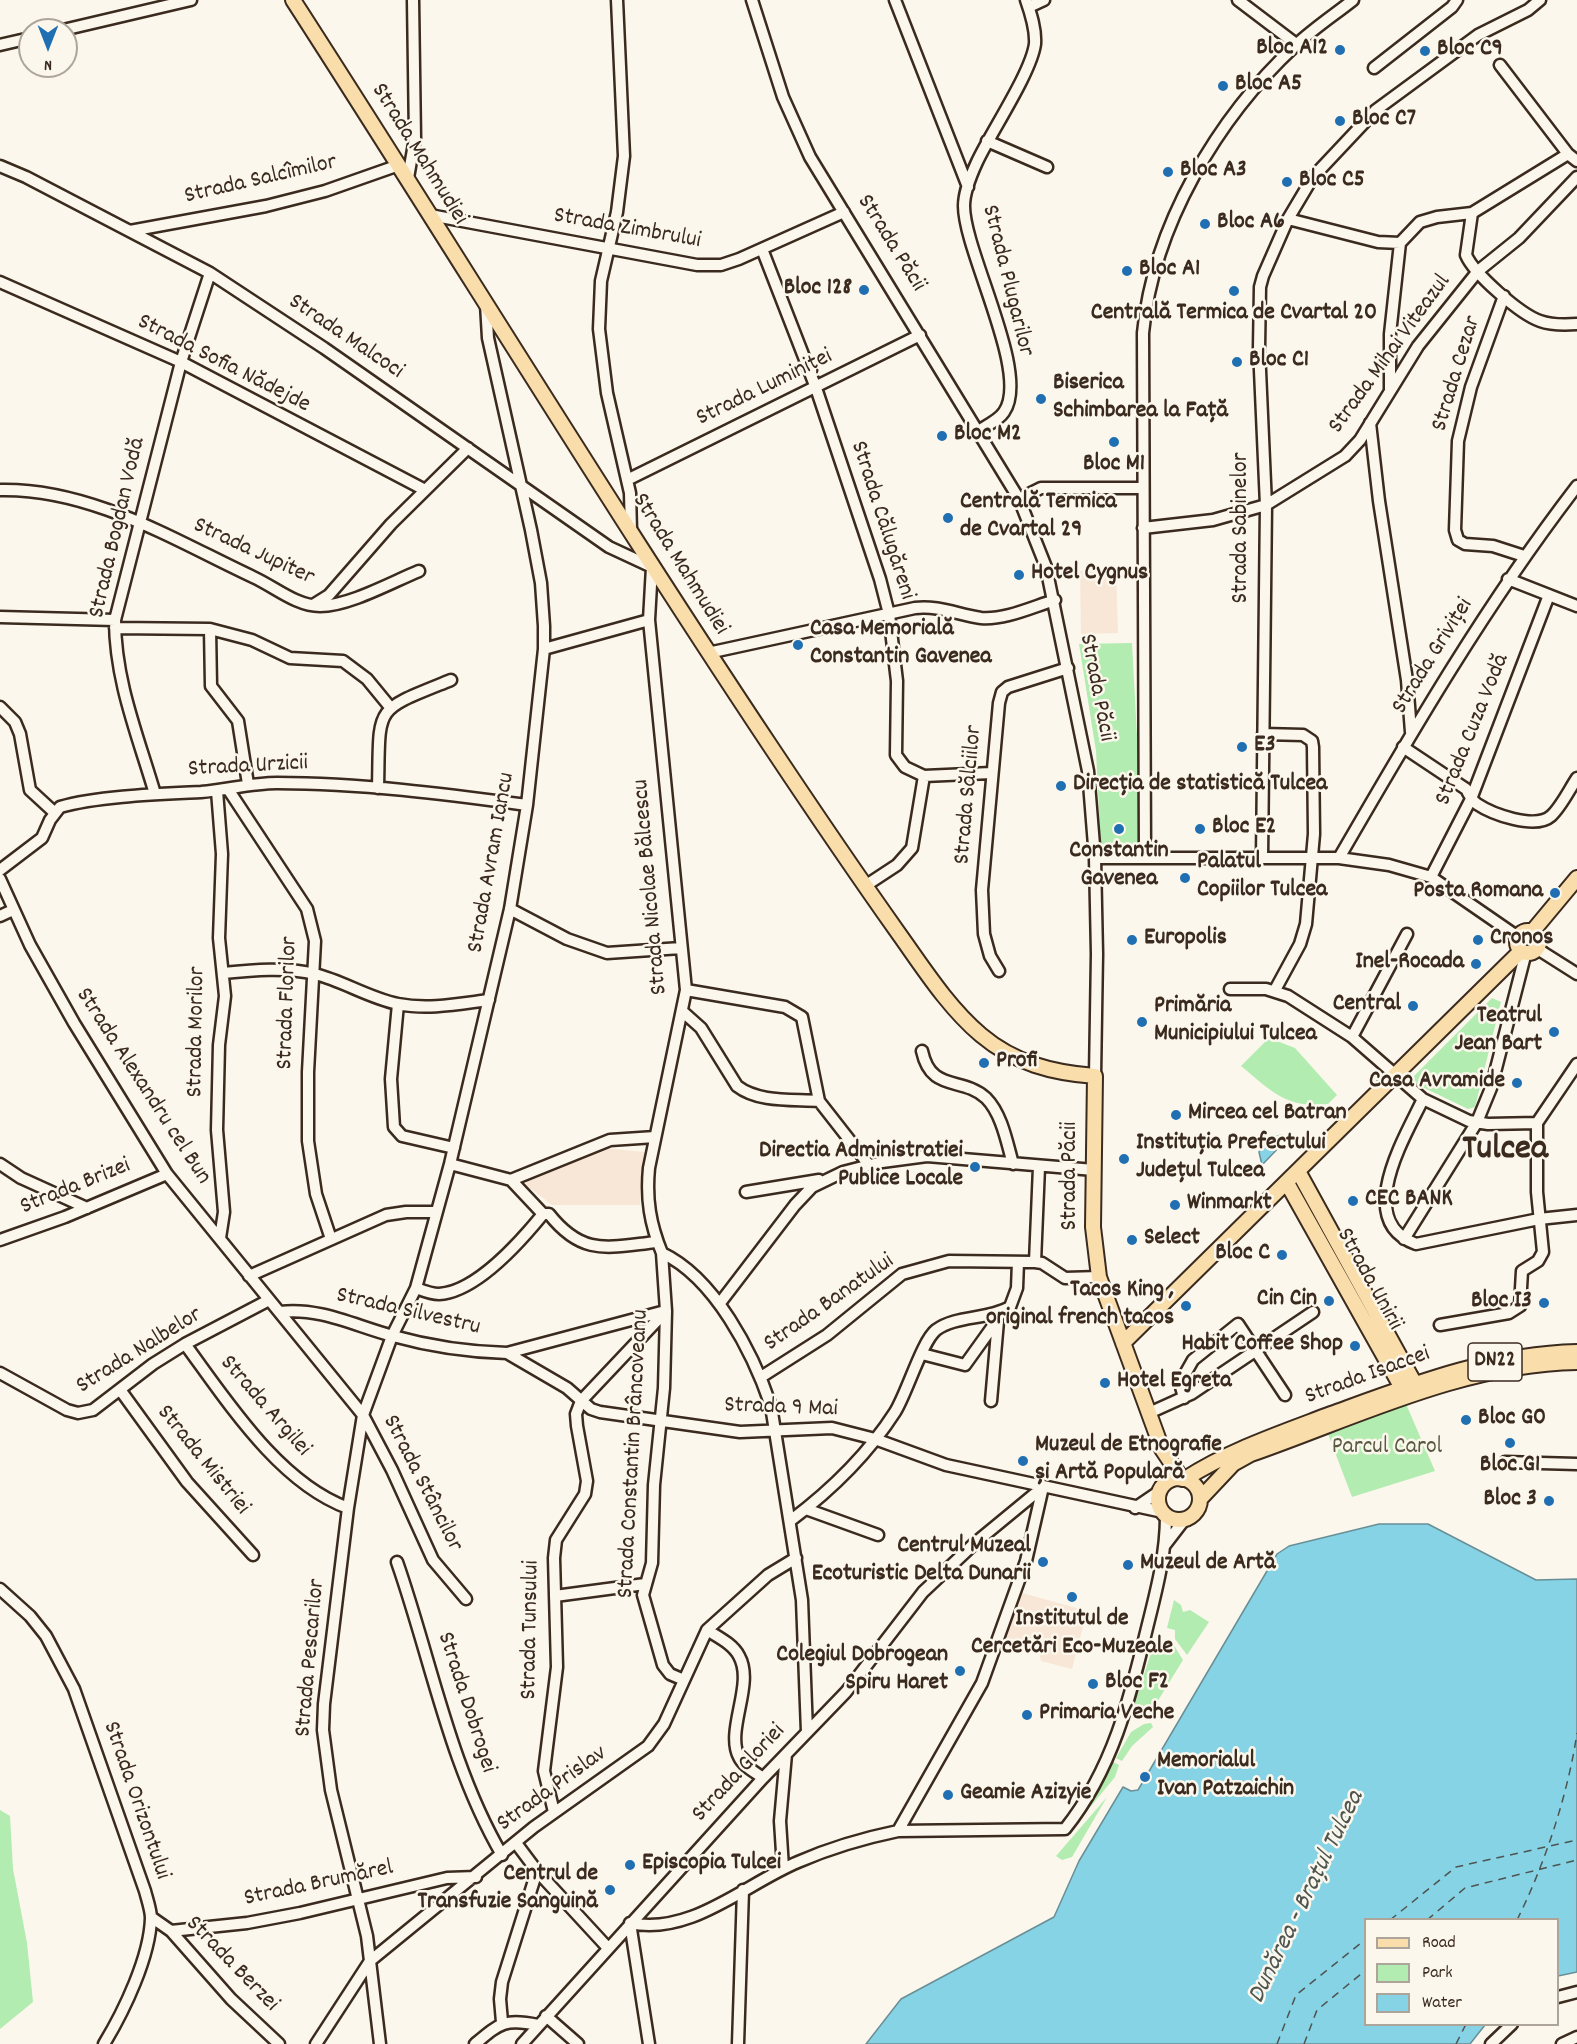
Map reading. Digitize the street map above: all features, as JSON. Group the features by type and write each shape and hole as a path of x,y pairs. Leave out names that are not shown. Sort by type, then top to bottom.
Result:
{"main road":[{"name":"Strada Mahmudiei","path":"293,0 708,653 865,886 951,1004 994,1046 1032,1065 1057,1072 1095,1076"},
{"path":"1529,943 1577,878"},
{"path":"1123,1343 1220,1245 1396,1076 1529,943 1577,891"},
{"name":"Strada Păcii","path":"1095,1076 1093,1240 1099,1277 1162,1449 1184,1479"},
{"name":"Strada Unirii","path":"1298,1171 1412,1389"},
{"name":"Strada Unirii","path":"1287,1183 1412,1389"},
{"name":"Strada Isaccei","path":"1184,1479 1237,1450 1479,1365 1538,1355 1577,1352"},
{"name":"Strada Isaccei","path":"1200,1499 1233,1464 1251,1455 1391,1402 1412,1389 1516,1368 1577,1362"},
{"name":"Strada Păcii","path":"1162,1449 1162,1488"},
{"path":"1184,1479 1194,1485 1200,1499 1197,1509 1185,1519 1174,1519 1165,1514 1158,1498 1162,1488 1184,1479"}],"street":[{"path":"78,26 191,0"},
{"path":"408,178 415,138 413,0"},
{"path":"617,0 624,156 617,212 607,247 601,281 601,352 607,393 627,480 631,531"},
{"name":"Strada Păcii","path":"752,0 783,97 796,128 844,212 1019,499 1035,534 1055,600 1088,771 1095,858 1097,954 1095,1076"},
{"path":"895,0 968,187"},
{"path":"1027,4 1044,0"},
{"path":"1238,0 1251,4 1296,44"},
{"path":"1144,857 1146,671 1143,333 1163,247 1206,151 1221,130 1296,44 1353,0"},
{"path":"1374,68 1452,7 1457,0"},
{"name":"Strada Sabinelor","path":"1262,858 1266,505 1258,348 1260,287 1288,219 1313,177 1376,110 1478,35 1528,10 1540,0"},
{"name":"Strada Plugarilor","path":"978,431 1005,411 1009,396 1009,380 998,321 965,222 964,197 987,141 1028,65 1034,46 1035,31 1027,4"},
{"path":"0,45 18,41"},
{"path":"1390,389 1390,334 1400,243 1420,222 1437,217 1472,213 1573,157 1500,65"},
{"path":"987,141 1047,167"},
{"name":"Strada Salcîmilor","path":"130,231 266,206 325,191 399,165"},
{"name":"Strada Malcoci","path":"0,166 26,177 210,273 324,348 609,547 652,567"},
{"name":"Strada Mihai Viteazul","path":"1143,528 1213,520 1266,505 1345,456 1370,423 1418,346 1478,271 1519,238 1577,177"},
{"name":"Strada Zimbrului","path":"430,215 697,265 721,265 844,212"},
{"path":"1472,213 1466,255 1478,271 1530,317 1541,321 1577,324"},
{"path":"1288,219 1378,242 1400,243"},
{"name":"Strada Călugăreni","path":"762,249 816,388 880,579 889,614 897,681 896,755 905,767 924,776"},
{"name":"Strada Bogdan Vodă","path":"155,794 123,690 115,624 181,362 210,273"},
{"name":"Strada Sofia Nădejde","path":"0,282 181,362 425,490"},
{"name":"Strada Cezar","path":"1504,296 1471,387 1458,441 1455,530 1458,540 1465,544 1492,546 1524,556"},
{"name":"Strada Avram Iancu","path":"363,1415 392,1336 416,1288 450,1164 510,909 527,805 544,649 541,583 488,338 486,304"},
{"name":"Strada Luminiței","path":"627,480 920,335"},
{"path":"1370,423 1379,501 1407,680 1411,733"},
{"name":"Strada Jupiter","path":"0,490 42,491 75,498 140,524 263,582 295,600 312,605 329,595 425,490 468,448"},
{"name":"Strada Griviței","path":"1339,858 1411,733 1509,579 1577,486"},
{"path":"1019,499 1041,488 1143,488"},
{"name":"Strada Nicolae Bălcescu","path":"652,567 649,620 686,990 646,1193 651,1223 662,1253 672,1258 720,1302 761,1377 776,1431 796,1558 804,1634 807,1732"},
{"path":"312,605 339,603 419,571"},
{"path":"1509,579 1577,606"},
{"name":"Strada Cuza Vodă","path":"1431,878 1471,799 1549,595"},
{"path":"708,653 927,607 981,618 996,618 1055,600"},
{"path":"0,617 210,629 252,640 290,658 343,661 367,679 390,707"},
{"path":"544,649 649,620"},
{"path":"210,629 211,687 238,721 248,784"},
{"name":"Strada Sălciilor","path":"999,971 987,946 982,890 991,772 1002,692 1020,682 1068,668"},
{"path":"378,788 378,727 382,716 390,707 451,680"},
{"path":"0,707 15,722 20,734 30,790 55,813 42,838 0,870"},
{"path":"1263,734 1304,735 1312,741 1312,858 1304,932 1275,990"},
{"path":"1403,747 1466,789 1471,799 1480,806 1527,823 1536,823 1550,816 1577,778"},
{"path":"865,886 897,865 912,848 924,776 991,772"},
{"name":"Strada Urzicii","path":"55,813 69,805 155,794 223,790 248,784 378,788 527,805"},
{"name":"Strada Morilor","path":"220,1239 224,1212 217,1130 219,1045 225,996 219,919 223,790"},
{"name":"Strada Florilor","path":"223,790 307,909 315,941 308,1072 308,1141 316,1194 331,1239"},
{"path":"1095,858 1339,858 1405,868 1431,878 1577,974"},
{"name":"Strada Alexandru cel Bun","path":"0,879 13,910 74,1023 167,1174 363,1415"},
{"path":"510,909 567,939 607,953 681,948"},
{"path":"0,916 13,910"},
{"path":"1352,1037 1407,934"},
{"path":"1404,1239 1477,1122 1491,1088 1529,943"},
{"path":"223,973 272,970 315,974 398,1004 428,1008 489,1000"},
{"path":"1230,989 1275,990 1352,1037 1423,1099 1477,1122 1537,1123"},
{"path":"686,990 785,1007 802,1017 819,1101 869,1165"},
{"path":"398,1004 391,1079 393,1127 402,1136 454,1148"},
{"path":"682,1011 701,1028 737,1086 745,1092 762,1097 819,1101"},
{"path":"922,1051 924,1062 932,1075 971,1089 992,1105 1013,1164"},
{"path":"1440,1325 1516,1310 1520,1306 1522,1271 1538,1261 1543,1252 1539,1219 1537,1123 1577,1064"},
{"path":"1423,1099 1391,1166 1387,1181 1386,1196 1391,1226 1404,1239 1416,1244 1539,1219 1577,1215"},
{"path":"511,1180 610,1140 656,1137"},
{"path":"746,1192 822,1180 869,1165 927,1156 1094,1170"},
{"path":"0,1164 21,1178 87,1208"},
{"path":"450,1164 511,1180 543,1214 549,1214 569,1237 585,1245 657,1242"},
{"path":"1035,1262 1039,1167"},
{"name":"Strada Brizei","path":"0,1240 87,1208 167,1174"},
{"path":"720,1302 795,1205 822,1180"},
{"path":"249,1276 386,1215 435,1212"},
{"path":"416,1288 435,1294 445,1293 476,1277 504,1258 543,1214"},
{"name":"Strada Constantin Brâncoveanu","path":"662,1253 666,1311 665,1366 654,1485 652,1563 645,1584 644,1602 663,1665 670,1674 684,1680"},
{"name":"Strada Banatului","path":"761,1377 827,1335 902,1274 949,1261 1035,1262 1041,1263 1065,1278 1099,1277"},
{"path":"922,1354 965,1365 998,1316 1010,1307 1014,1300 1018,1262"},
{"name":"Strada Nalbelor","path":"0,1373 67,1410 78,1413 93,1410 185,1344 269,1300"},
{"path":"581,1401 666,1311"},
{"name":"Strada Silvestru","path":"280,1312 304,1312 335,1318 392,1336 485,1352 507,1353 666,1311"},
{"path":"1149,1413 1184,1398 1257,1352 1313,1312"},
{"path":"790,1521 837,1482 875,1439 908,1390 930,1336 937,1330 998,1316"},
{"path":"991,1401 998,1316"},
{"path":"1184,1398 1180,1383 1190,1364 1238,1324 1285,1395"},
{"name":"Strada Argilei","path":"185,1344 244,1422 288,1470 318,1494 348,1508"},
{"name":"Strada 9 Mai","path":"507,1353 567,1388 581,1401 600,1413 740,1432 832,1428 875,1439 946,1465 1165,1514"},
{"name":"Strada Mistriei","path":"121,1391 187,1482 253,1555"},
{"name":"Strada Tunsului","path":"554,1812 544,1771 557,1666 556,1540 585,1494 587,1481 576,1414 581,1401"},
{"name":"Strada Pescarilor","path":"363,1415 348,1508 323,1730 331,1790 358,1899 370,1960 380,2044"},
{"name":"Strada Stâncilor","path":"363,1415 392,1470 433,1560 466,1599"},
{"path":"1505,1462 1577,1464"},
{"path":"898,1831 982,1683 1026,1561 1043,1487"},
{"name":"Strada Gloriei","path":"522,2044 630,1923 861,1674 923,1592 975,1543 1043,1487"},
{"path":"1135,1508 1162,1488"},
{"path":"806,1509 878,1535"},
{"path":"649,2044 630,1923 649,1927 682,1920 783,1868 850,1843 898,1831 1065,1829 1081,1809 1109,1757 1128,1706 1165,1546 1165,1514"},
{"path":"1165,1546 1185,1519"},
{"name":"Strada Prislav","path":"316,2044 370,1960 554,1812 648,1746 664,1724 707,1630 768,1575 796,1558"},
{"name":"Strada Dobrogei","path":"397,1562 452,1740 487,1829 502,1854"},
{"path":"555,1596 645,1584"},
{"name":"Strada Orizontului","path":"0,1588 30,1616 46,1636 74,1689 146,1891 151,1917 134,1984 104,2044"},
{"path":"707,1630 731,1646 741,1658 744,1679 737,1735 738,1756 742,1762 763,1778"},
{"path":"783,1868 780,1821 786,1754"},
{"path":"516,1843 537,1871 608,1948"},
{"path":"502,2022 500,1999 502,1982 537,1871"},
{"name":"Strada Brumărel","path":"171,1931 247,1923 447,1878 476,1876"},
{"path":"738,2044 743,1890"},
{"name":"Strada Berzei","path":"151,1917 171,1931 231,1999 279,2044"},
{"path":"1559,1996 1577,1992"},
{"path":"546,2016 578,2044"},
{"path":"475,2044 502,2022 513,2020 538,2025"},
{"path":"1491,2044 1511,2026"},
{"path":"1562,2044 1577,2037"}],"shaded area":[{"path":"1080,571 1116,571 1118,633 1081,634"},
{"path":"604,1148 645,1152 640,1205 552,1205 526,1185 527,1180"},
{"path":"1019,1592 1087,1611 1072,1669 1041,1661 1038,1647 1031,1645 1025,1638 1020,1640 1006,1638"}],"green space":[{"path":"1132,643 1143,848 1101,851 1096,751 1079,644"},
{"path":"1492,998 1501,1002 1475,1107 1468,1109 1414,1083 1412,1078"},
{"path":"1269,1038 1295,1048 1337,1095 1328,1104 1301,1104 1290,1101 1271,1090 1241,1066"},
{"name":"Parcul Carol","path":"1406,1404 1435,1471 1352,1497 1328,1434"},
{"path":"1174,1600 1181,1605 1183,1612 1190,1610 1209,1622 1187,1655 1175,1639 1175,1630 1167,1628"},
{"path":"1155,1640 1172,1642 1183,1660 1151,1712 1140,1720 1136,1719 1133,1710"},
{"path":"1151,1723 1153,1727 1132,1746 1122,1761 1116,1758 1131,1732 1144,1724"},
{"path":"1113,1762 1119,1765 1115,1777 1086,1812"},
{"path":"1107,1797 1072,1857 1062,1860 1056,1856"},
{"path":"0,1810 10,1816 13,1869 27,1943 33,2002 0,2029"}],"water":[{"path":"1281,1135 1288,1138 1262,1165 1259,1152 1264,1141"},
{"name":"Dunărea - Brațul Tulcea","path":"1379,1524 1428,1524 1536,1580 1577,1579 1577,1972 1559,1976 1559,1918 1364,1918 1364,2026 1484,2026 1470,2044 866,2044 901,1999 1054,1917 1079,1861 1123,1787 1131,1791 1138,1790 1277,1554 1289,1546"}],"ferry route":[{"path":"1518,1918 1537,1876 1554,1828 1568,1780 1577,1733"},
{"path":"1392,1918 1456,1867 1577,1840"},
{"path":"1429,1918 1465,1888 1577,1860"},
{"path":"1277,2044 1296,1995 1364,1941"},
{"path":"1304,2044 1317,2010 1364,1972"},
{"path":"1456,2044 1465,2026"}],"place":[{"name":"Bloc A12","path":"1340,50"},
{"name":"Bloc C9","path":"1425,51"},
{"name":"Bloc A5","path":"1223,86"},
{"name":"Bloc C7","path":"1340,121"},
{"name":"Bloc A3","path":"1168,172"},
{"name":"Bloc C5","path":"1287,182"},
{"name":"Bloc A6","path":"1205,224"},
{"name":"Bloc A1","path":"1127,271"},
{"name":"Bloc 128","path":"864,290"},
{"name":"Centrală Termica de Cvartal 20","path":"1234,291"},
{"name":"Bloc C1","path":"1237,362"},
{"name":"Biserica Schimbarea la Față","path":"1041,399"},
{"name":"Bloc M2","path":"942,436"},
{"name":"Bloc M1","path":"1114,442"},
{"name":"Centrală Termica de Cvartal 29","path":"948,518"},
{"name":"Hotel Cygnus","path":"1019,575"},
{"name":"Casa Memorială Constantin Gavenea","path":"798,645"},
{"name":"E3","path":"1242,747"},
{"name":"Direcția de statistică Tulcea","path":"1061,786"},
{"name":"Constantin Gavenea","path":"1119,829"},
{"name":"Bloc E2","path":"1200,829"},
{"name":"Palatul Copiilor Tulcea","path":"1185,878"},
{"name":"Posta Romana","path":"1555,893"},
{"name":"Europolis","path":"1132,940"},
{"name":"Cronos","path":"1478,940"},
{"name":"Inel-Rocada","path":"1476,964"},
{"name":"Central","path":"1413,1006"},
{"name":"Primăria Municipiului Tulcea","path":"1142,1022"},
{"name":"Teatrul Jean Bart","path":"1554,1032"},
{"name":"Profi","path":"984,1063"},
{"name":"Casa Avramide","path":"1517,1083"},
{"name":"Mircea cel Batran","path":"1176,1115"},
{"name":"Instituția Prefectului Județul Tulcea","path":"1124,1159"},
{"name":"Directia Administratiei Publice Locale","path":"975,1167"},
{"name":"CEC BANK","path":"1353,1201"},
{"name":"Winmarkt","path":"1175,1205"},
{"name":"Select","path":"1132,1240"},
{"name":"Bloc C","path":"1282,1255"},
{"name":"Cin Cin","path":"1329,1301"},
{"name":"Bloc I3","path":"1544,1303"},
{"name":"Tacos King , original french tacos","path":"1186,1306"},
{"name":"Habit Coffee Shop","path":"1355,1346"},
{"name":"Hotel Egreta","path":"1105,1383"},
{"name":"Bloc G0","path":"1466,1420"},
{"name":"Bloc G1","path":"1510,1443"},
{"name":"Muzeul de Etnografie și Artă Populară","path":"1023,1461"},
{"name":"Bloc 3","path":"1549,1501"},
{"name":"Centrul Muzeal Ecoturistic Delta Dunarii","path":"1043,1562"},
{"name":"Muzeul de Artă","path":"1128,1565"},
{"name":"Institutul de Cercetări Eco-Muzeale","path":"1072,1597"},
{"name":"Colegiul Dobrogean Spiru Haret","path":"960,1671"},
{"name":"Bloc F2","path":"1093,1684"},
{"name":"Primaria Veche","path":"1027,1715"},
{"name":"Memorialul Ivan Patzaichin","path":"1145,1777"},
{"name":"Geamie Azizyie","path":"948,1795"},
{"name":"Episcopia Tulcei","path":"630,1865"},
{"name":"Centrul de Transfuzie Sanguină","path":"610,1890"}],"district":[{"name":"Tulcea","path":"1505,1152"}]}
